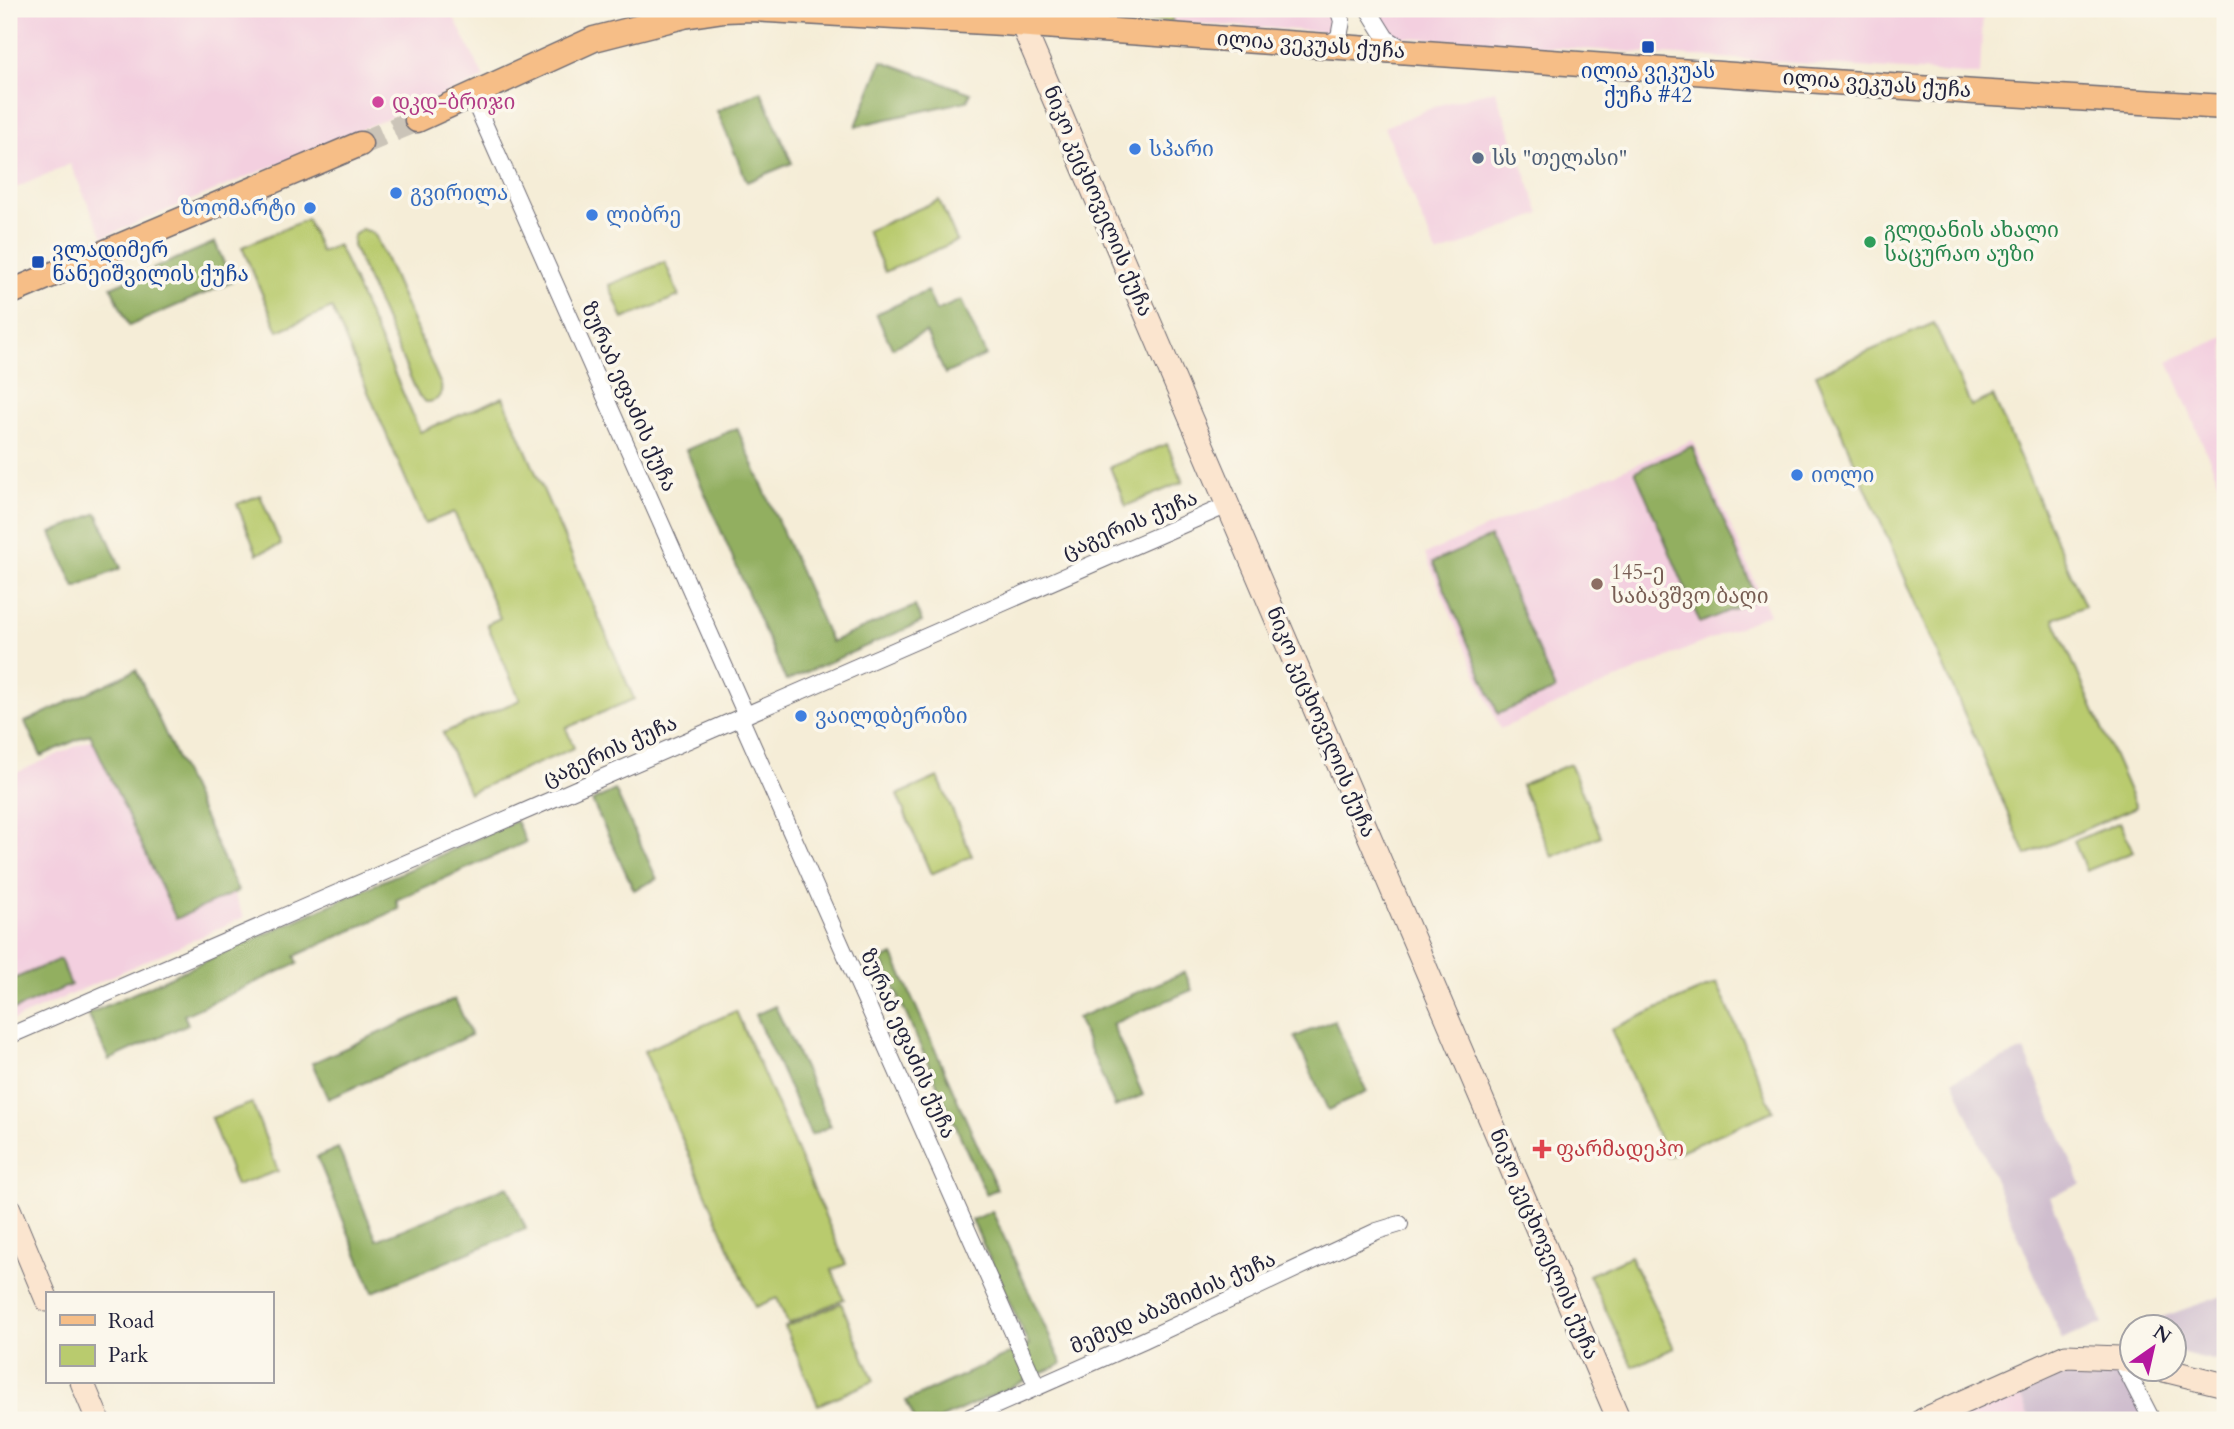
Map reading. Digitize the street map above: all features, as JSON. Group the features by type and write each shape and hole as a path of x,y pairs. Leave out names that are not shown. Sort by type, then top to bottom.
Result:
{"main road":[{"name":"ილია ვეკუას ქუჩა","path":"417,120 594,39 684,12 724,9 793,10 1022,24 1975,92 2225,107"},
{"path":"9,293 359,144"}],"street":[{"path":"1326,45 1339,37 1342,21 1338,9"},
{"path":"1368,9 1386,38 1408,52"},
{"name":"ნიკო კეცხოველის ქუჩა","path":"1022,24 1619,1420"},
{"name":"ზურაბ ეფაძის ქუჩა","path":"472,96 1037,1387"},
{"name":"ცაგერის ქუჩა","path":"9,1036 1228,505"},
{"path":"9,1209 46,1298"},
{"name":"მემედ აბაშიძის ქუჩა","path":"963,1420 1377,1231 1400,1224"},
{"path":"1923,1420 2066,1356 2118,1359"},
{"path":"2188,1376 2225,1385"},
{"path":"83,1384 98,1420"},
{"path":"2136,1384 2152,1420"}],"shaded area":[{"path":"9,9 450,9 484,78 103,237 70,164 9,191"},
{"path":"1173,9 1330,9 1334,17 1333,28 1327,32 1172,22"},
{"path":"1373,9 1983,9 1980,75 1389,36"},
{"path":"1495,90 1540,214 1437,255 1384,127 1439,105"},
{"path":"2225,337 2225,496 2168,361"},
{"name":"145-ე საბავშვო ბაღი","path":"1693,440 1769,614 1500,729 1425,554"},
{"path":"153,712 244,917 9,1022 9,776"},
{"path":"2024,1050 2081,1184 2050,1197 2103,1323 2062,1340 1953,1080"},
{"path":"2225,1295 2225,1363 2188,1354 2188,1314 2171,1314"},
{"path":"2081,1366 2118,1375 2118,1384 2127,1384 2147,1420 2030,1420 2019,1392"},
{"path":"2019,1392 2030,1420 1951,1420"}],"green space":[{"path":"975,9 1173,9 1172,22"},
{"path":"882,61 971,93 967,101 856,126"},
{"path":"761,91 792,163 747,182 717,111"},
{"path":"939,200 957,241 885,272 867,231"},
{"path":"307,219 321,252 338,245 420,432 503,397 634,699 566,728 574,748 469,793 443,733 520,700 487,624 500,618 454,512 425,524 332,308 278,331 242,247"},
{"path":"362,229 372,232 376,237 441,385 440,395 433,401 426,402 418,395 353,246 353,236"},
{"path":"215,242 232,282 129,326 111,287"},
{"path":"665,262 679,296 623,319 609,285"},
{"path":"927,291 936,311 961,300 986,355 945,374 926,332 892,348 876,314"},
{"path":"1934,323 1971,406 1993,396 2085,606 2054,619 2136,807 2026,855 1816,374"},
{"path":"737,428 831,642 915,606 922,622 786,681 686,450"},
{"path":"1167,444 1183,482 1126,506 1110,467"},
{"path":"1692,446 1757,599 1700,623 1635,471"},
{"path":"260,495 281,545 257,554 237,504"},
{"path":"97,513 121,568 75,588 51,533"},
{"path":"1490,537 1555,690 1498,714 1433,562"},
{"path":"136,670 238,891 176,919 90,734 41,756 25,722"},
{"path":"1570,764 1601,836 1552,857 1521,785"},
{"path":"938,777 972,856 931,874 897,795"},
{"path":"615,790 657,879 634,890 592,801"},
{"path":"516,821 526,842 396,900 399,909 295,956 298,963 184,1015 188,1024 109,1060 88,1014"},
{"path":"2120,822 2133,852 2086,871 2074,841"},
{"path":"893,955 997,1189 986,1194 882,960"},
{"path":"60,959 71,985 9,1012 9,981"},
{"path":"1185,972 1192,990 1112,1024 1143,1095 1115,1107 1077,1018"},
{"path":"1717,983 1773,1111 1667,1157 1611,1029"},
{"path":"455,999 471,1035 328,1099 312,1063"},
{"path":"775,1006 831,1126 811,1135 755,1015"},
{"path":"736,1011 846,1264 832,1270 844,1299 788,1324 777,1298 755,1307 644,1051"},
{"path":"1334,1020 1367,1092 1328,1110 1295,1037"},
{"path":"252,1103 278,1171 236,1186 211,1118"},
{"path":"338,1148 377,1240 508,1186 526,1229 373,1292 317,1157"},
{"path":"992,1211 1062,1364 938,1420 915,1420 906,1401 1029,1345 972,1220"},
{"path":"1630,1256 1674,1348 1633,1367 1589,1275"},
{"path":"841,1303 874,1381 818,1405 785,1327"}],"tunnel":[{"path":"360,144 417,120"}],"place":[{"name":"ილია ვეკუას ქუჩა #42","path":"1648,47"},
{"name":"დკდ-ბრიჯი","path":"378,102"},
{"name":"სპარი","path":"1135,149"},
{"name":"სს \"თელასი\"","path":"1478,158"},
{"name":"გვირილა","path":"396,193"},
{"name":"ზოომარტი","path":"310,208"},
{"name":"ლიბრე","path":"592,215"},
{"name":"გლდანის ახალი საცურაო აუზი","path":"1870,242"},
{"name":"ვლადიმერ ნანეიშვილის ქუჩა","path":"38,262"},
{"name":"იოლი","path":"1797,475"},
{"name":"145-ე საბავშვო ბაღი","path":"1597,584"},
{"name":"ვაილდბერიზი","path":"801,716"},
{"name":"ფარმადეპო","path":"1542,1149"}]}
